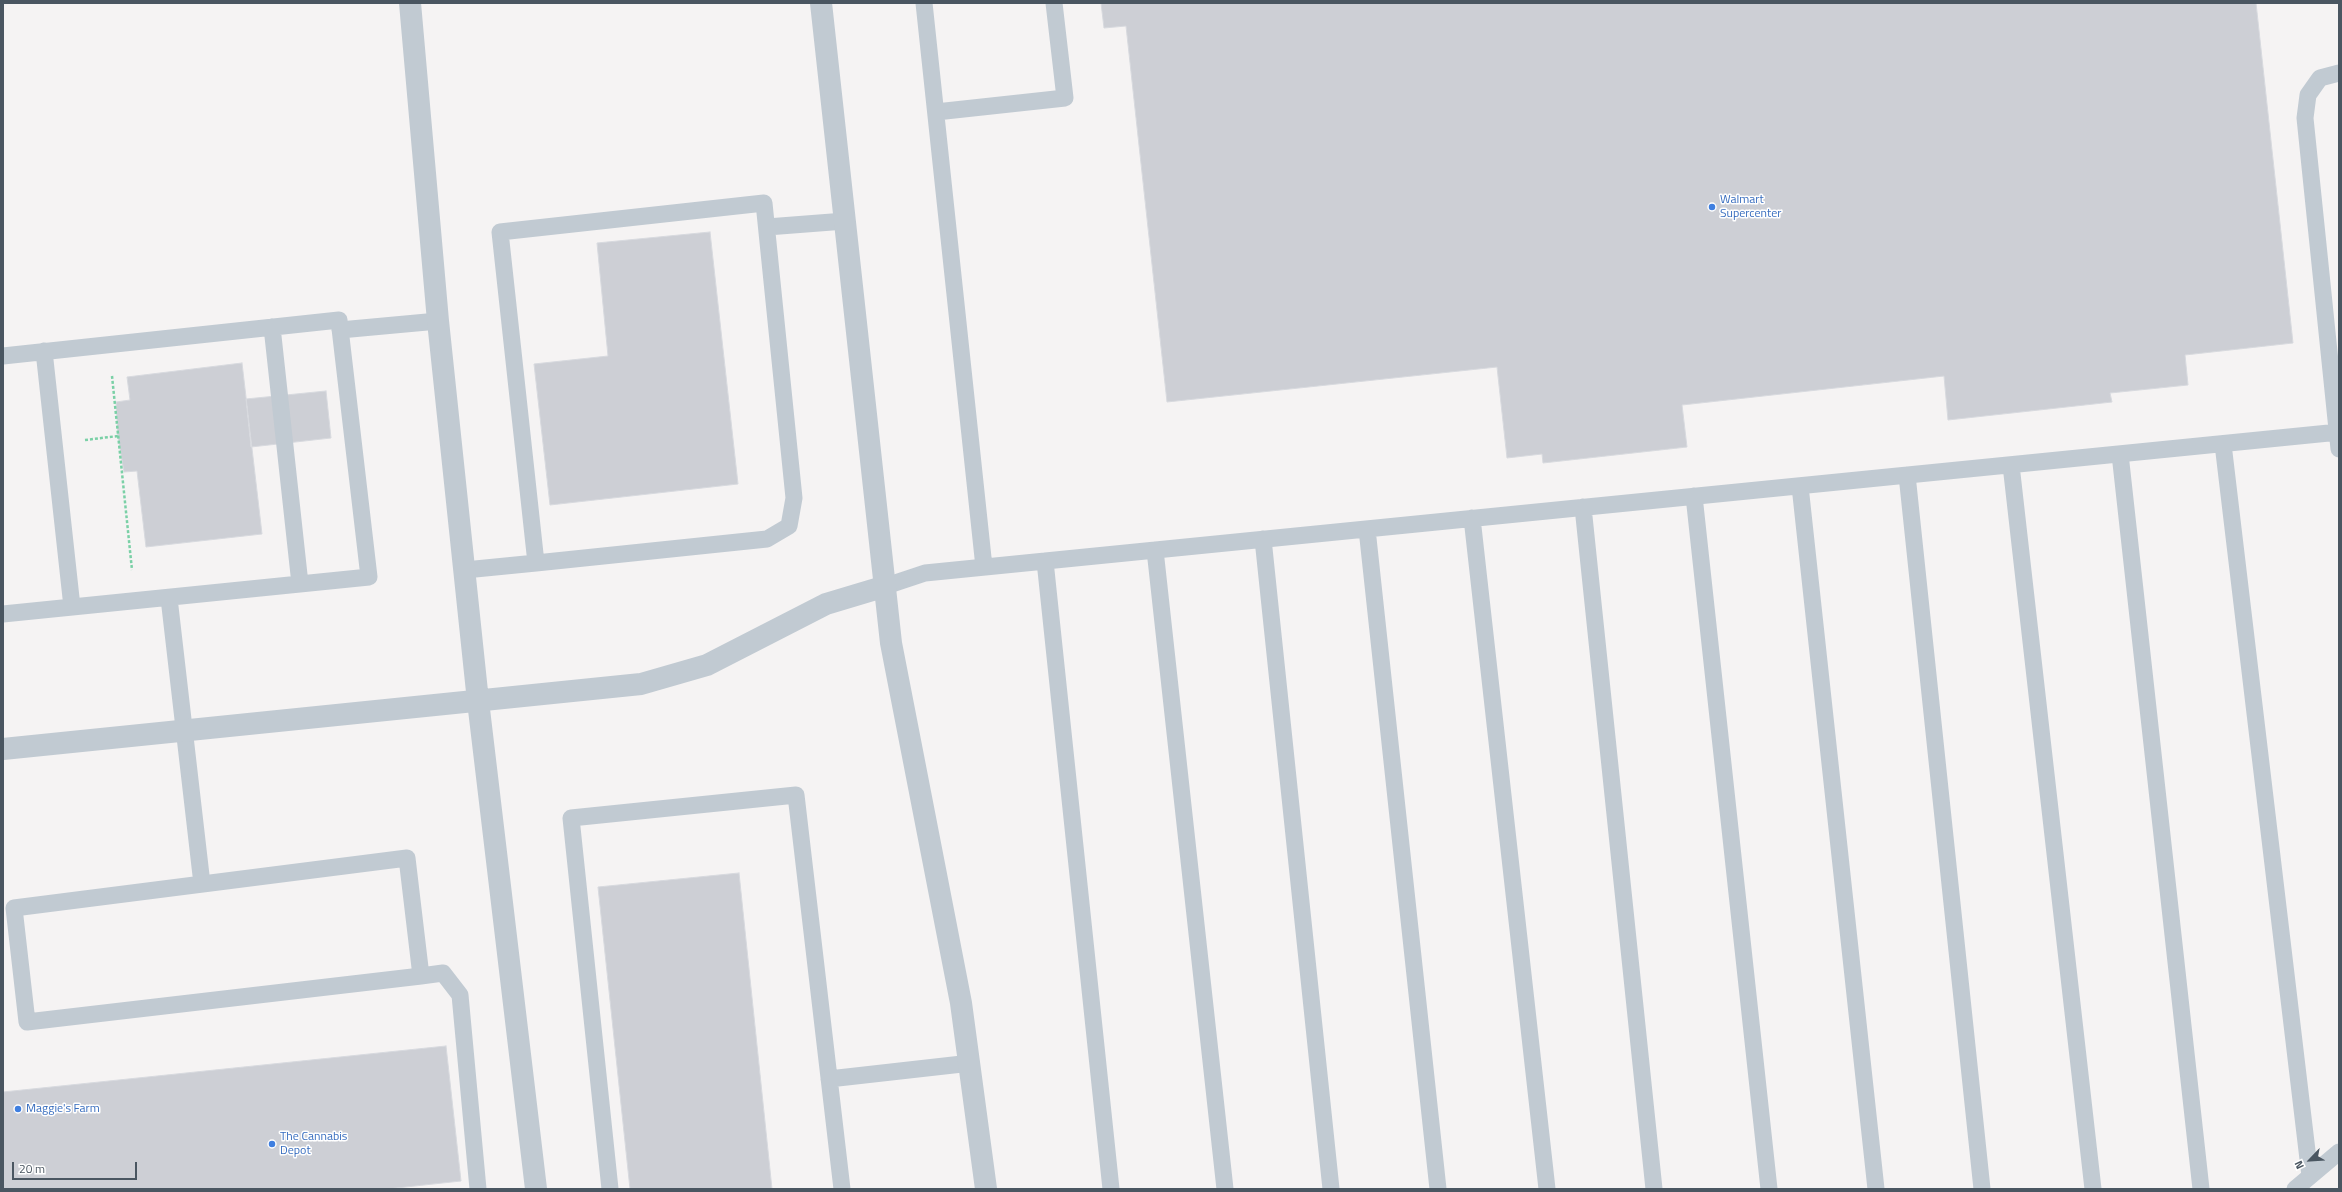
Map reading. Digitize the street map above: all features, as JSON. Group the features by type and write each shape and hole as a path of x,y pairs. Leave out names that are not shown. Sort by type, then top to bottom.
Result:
{"street":[{"path":"410,3 438,321 478,701 536,1189"},
{"path":"821,3 886,586 891,643 961,1003 971,1063 986,1189"},
{"path":"3,749 641,684 707,665 826,604 886,586"}],"lane":[{"path":"924,3 984,567"},
{"path":"936,112 1064,98 1054,3"},
{"path":"2339,73 2320,78 2308,95 2305,118 2339,449"},
{"path":"465,570 536,563 767,539 790,526 794,498 764,204 500,232 536,563"},
{"path":"767,227 845,221"},
{"path":"3,356 339,320 368,577 3,614"},
{"path":"340,330 438,321"},
{"path":"272,327 300,584"},
{"path":"44,351 72,607"},
{"path":"886,586 925,573 2338,432"},
{"path":"2223,444 2310,1176"},
{"path":"2120,454 2201,1189"},
{"path":"2011,465 2093,1189"},
{"path":"1907,475 1982,1189"},
{"path":"1800,486 1876,1189"},
{"path":"1694,496 1769,1189"},
{"path":"1583,507 1654,1189"},
{"path":"1472,518 1547,1189"},
{"path":"1367,529 1438,1189"},
{"path":"1263,539 1331,1189"},
{"path":"1155,550 1225,1189"},
{"path":"1045,561 1111,1189"},
{"path":"169,598 202,884"},
{"path":"610,1189 571,818 796,795 842,1189"},
{"path":"420,976 407,858 14,908 27,1022 420,976 443,973 460,995 478,1189"},
{"path":"829,1079 971,1063"},
{"path":"2295,1189 2339,1152"}],"path":[{"path":"111,371 133,573"}],"building":[{"name":"Walmart Supercenter","path":"1101,3 2256,3 2293,343 2185,355 2188,385 2110,393 2112,402 1948,420 1944,376 1682,405 1687,447 1543,463 1542,454 1507,458 1497,367 1167,402 1126,26 1104,28"},
{"path":"710,232 738,484 550,505 534,364 608,356 597,243"},
{"path":"242,363 262,534 146,547 137,471 124,472 118,436 116,402 130,400 127,377"},
{"path":"326,391 331,438 251,447 246,399"},
{"path":"739,873 772,1189 630,1189 598,887"},
{"path":"446,1046 461,1181 387,1189 3,1189 3,1092"}],"place":[{"name":"Walmart Supercenter","path":"1712,207"},
{"name":"Maggie's Farm","path":"18,1109"},
{"name":"The Cannabis Depot","path":"272,1144"}]}
